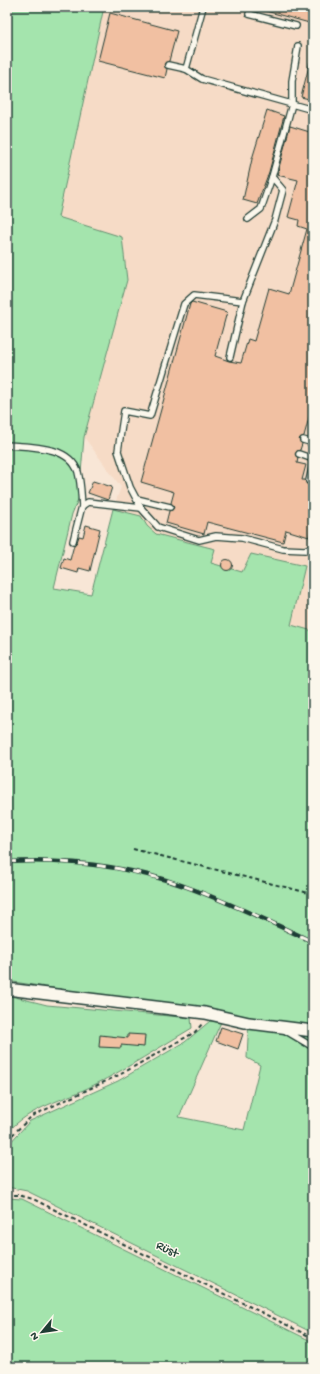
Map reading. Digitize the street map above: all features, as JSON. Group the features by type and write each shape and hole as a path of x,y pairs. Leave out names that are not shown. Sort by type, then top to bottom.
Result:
{"street":[{"path":"7,989 205,1013 249,1023 313,1031"}],"lane":[{"path":"186,69 203,7"},
{"path":"251,7 249,14 296,26"},
{"path":"248,219 261,209 272,177 292,104 292,81 298,46"},
{"path":"168,65 186,69 202,79 313,110"},
{"path":"230,356 243,301 275,220 283,190 272,177"},
{"path":"243,301 194,295 184,304 150,416 124,411 118,451 130,486 141,508 158,527 199,540 216,536 242,538 283,549 305,550 313,546"},
{"path":"303,440 313,443"},
{"path":"7,445 51,450 73,462 78,473 82,506 73,541"},
{"path":"299,454 313,459"},
{"path":"309,481 313,464"},
{"path":"137,499 170,507"},
{"path":"82,506 88,502 141,508"},
{"path":"277,1026 313,1047"}],"path":[{"path":"133,849 313,894"},
{"path":"7,1140 32,1116 121,1074 195,1032 204,1022 205,1013"},
{"name":"Rüst","path":"7,1195 18,1195 33,1199 313,1338"}],"shaded area":[{"path":"104,7 313,7 313,631 291,625 305,566 242,572 211,563 215,549 156,534 147,526 141,516 113,509 121,487 84,437 127,280 58,217"}],"green space":[{"path":"7,7 104,7 58,217 122,237 127,280 84,437 79,497 72,514 54,588 91,594 113,509 141,516 147,526 156,534 215,549 211,563 242,572 251,554 305,566 291,625 313,631 313,1333 27,1191 7,1187 7,1146 30,1121 118,1081 185,1042 210,1021 221,1022 179,1117 244,1130 260,1065 247,1058 249,1018 7,981"},
{"path":"7,995 47,1005 191,1018 192,1028 132,1065 83,1090 37,1110 16,1124 7,1133"},
{"path":"7,1198 22,1199 313,1342 313,1367 7,1367"}],"building":[{"path":"262,7 313,7 313,24 262,10"},
{"path":"110,13 177,31 169,61 164,64 167,69 165,78 98,61"},
{"path":"310,62 313,62 313,100 301,97"},
{"path":"267,110 284,116 269,172 257,204 243,200 252,159"},
{"path":"290,126 313,133 313,403 304,436 299,439 302,444 300,450 295,454 298,458 297,463 306,465 302,480 305,480 308,485 313,483 313,524 309,537 286,530 283,542 207,522 204,534 166,523 169,511 174,508 171,503 174,492 141,482 190,304 192,302 227,312 215,356 241,363 248,339 254,341 269,288 289,294 307,229 298,226 299,220 288,217 298,180 277,175"},
{"path":"93,481 112,487 108,500 88,493"},
{"path":"86,525 100,529 90,571 79,568 78,573 61,568 64,558 70,560 74,545 79,536 83,537"},
{"path":"227,559 231,561 233,565 231,569 227,571 223,569 221,565 223,561"},
{"path":"221,1027 243,1034 238,1049 216,1041"},
{"path":"128,1034 145,1035 144,1047 121,1045 121,1048 99,1047 100,1035 128,1038"}],"railway":[{"path":"7,862 29,861 74,863 97,865 141,873 184,886 217,899 313,942"}]}
